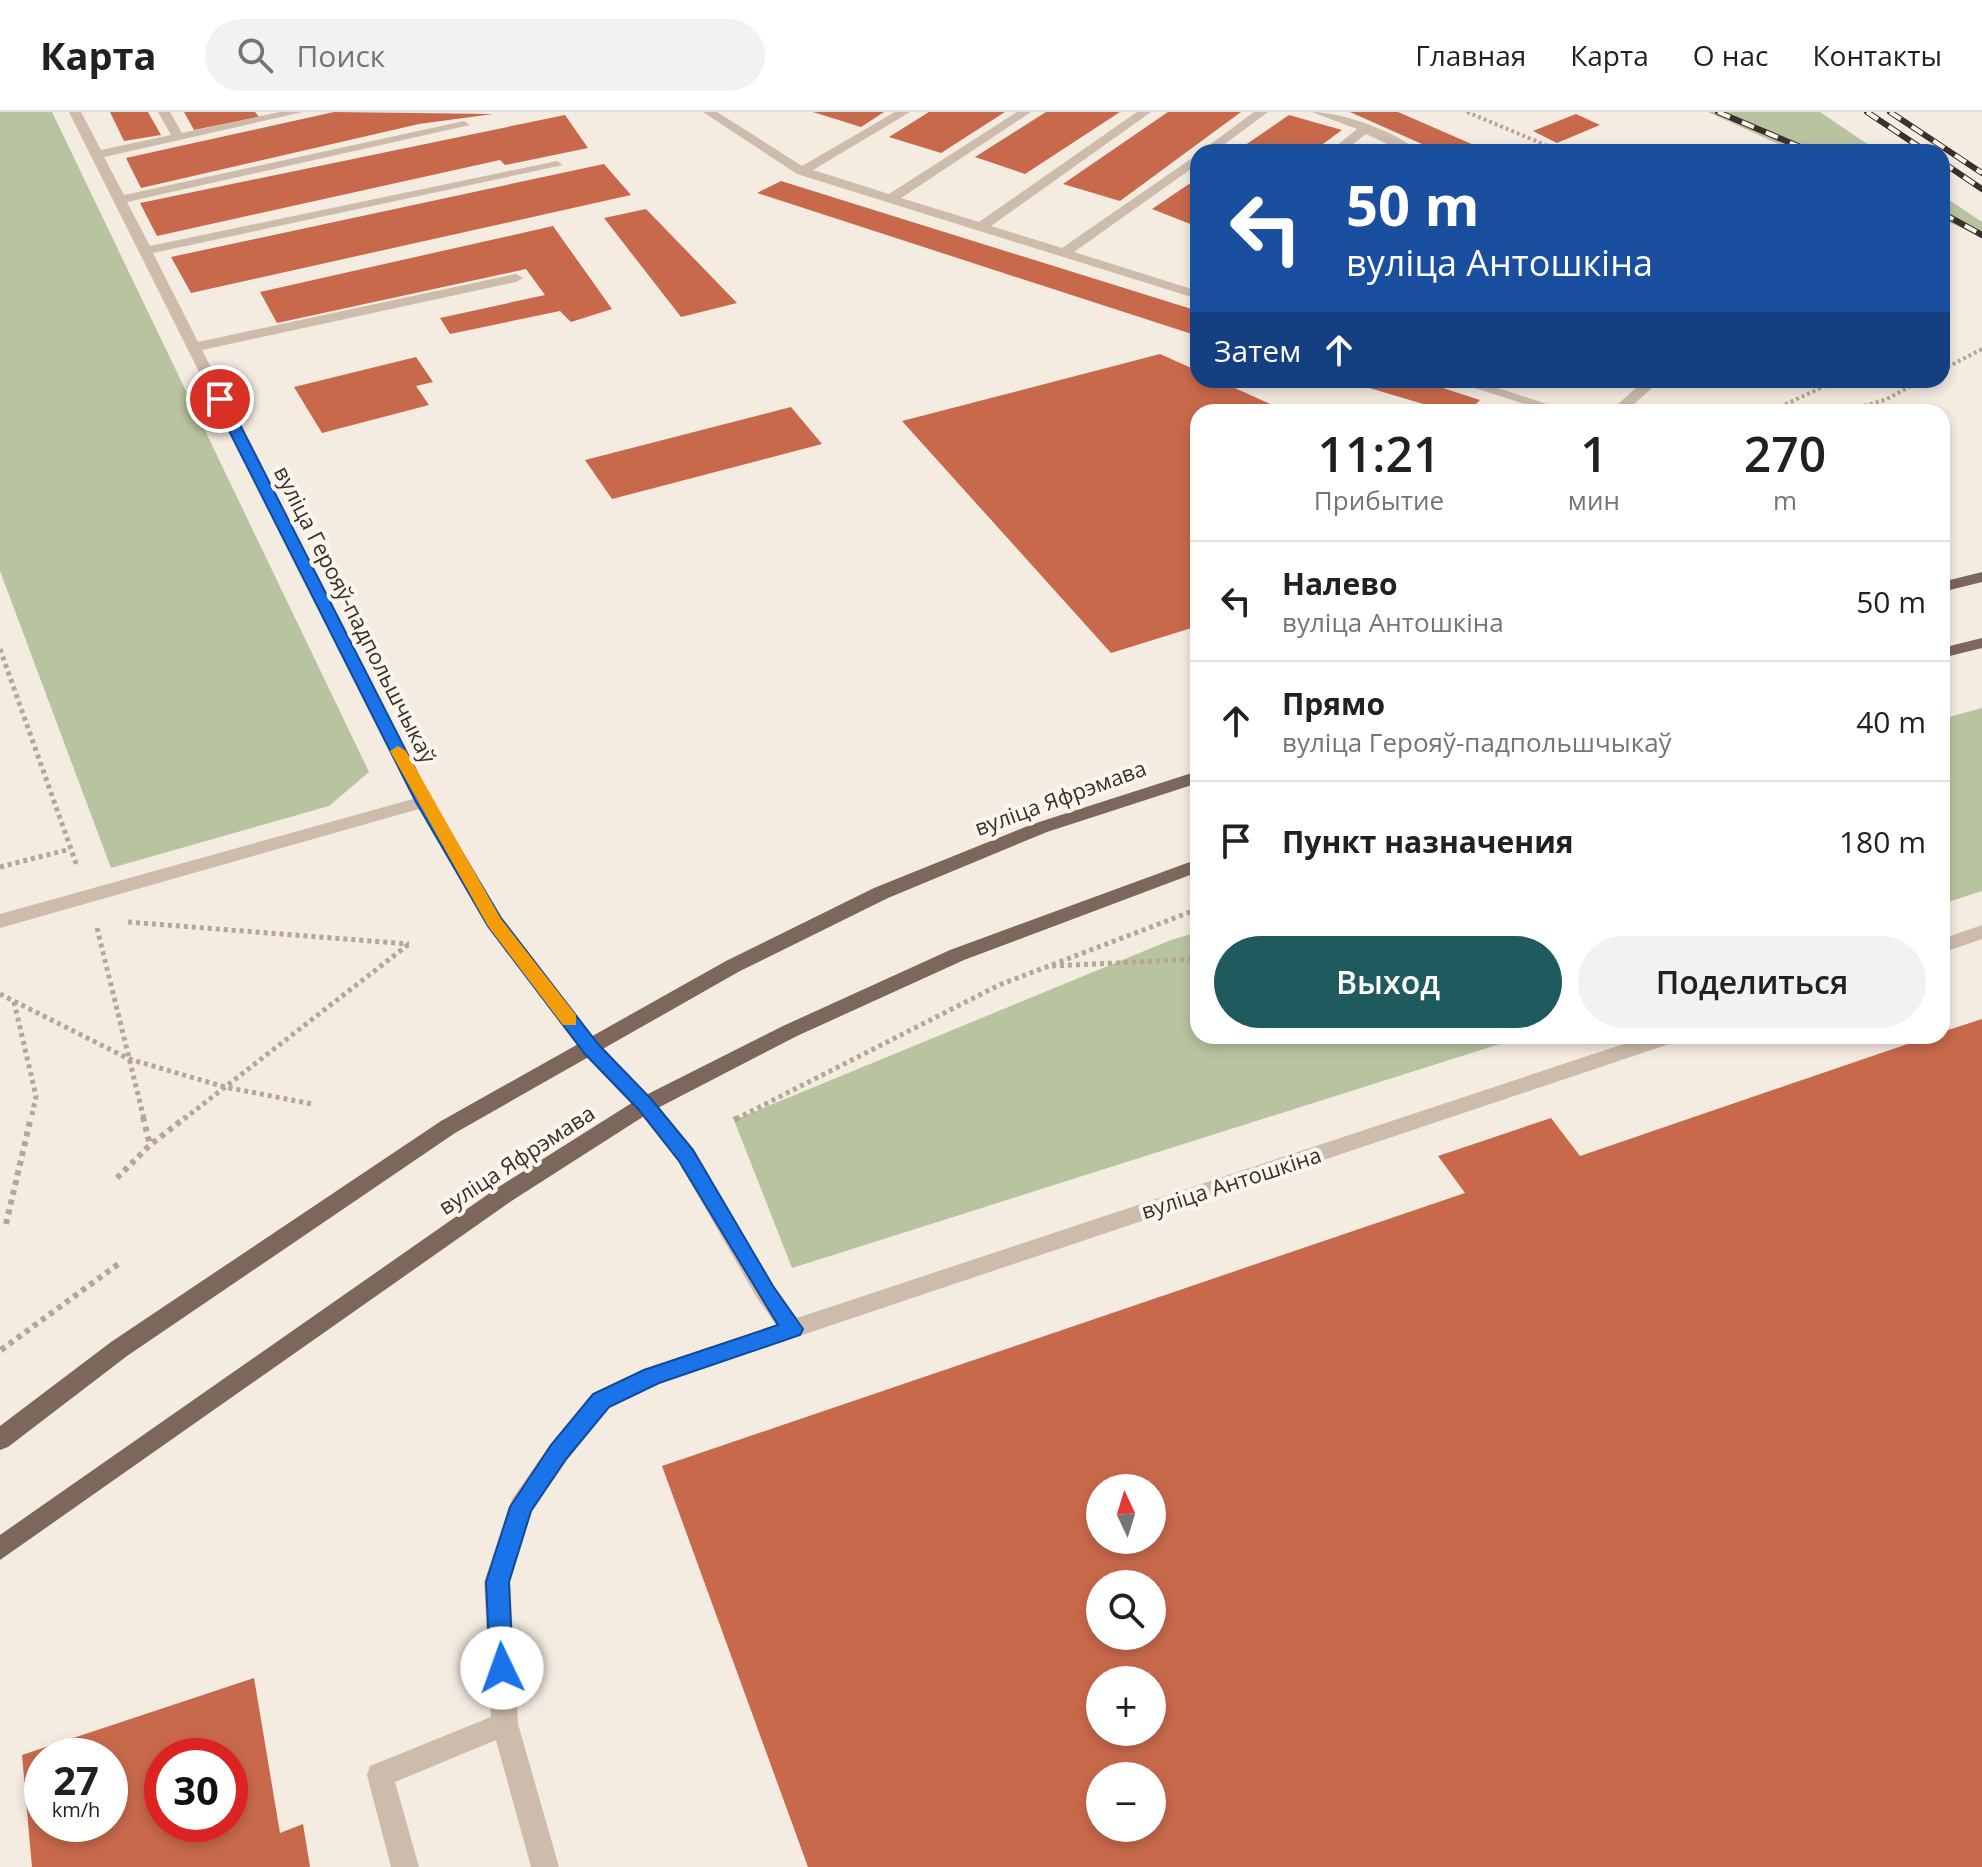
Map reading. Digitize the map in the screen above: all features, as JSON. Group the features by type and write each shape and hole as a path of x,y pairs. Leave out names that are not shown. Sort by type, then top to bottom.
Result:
{"main road":[{"path":"1950,585 1982,577"},
{"path":"1950,651 1982,643"},
{"name":"вуліца Яфрэмава","path":"0,1440 119,1349 448,1127 591,1049 733,966 881,893 1040,828 1190,780"},
{"name":"вуліца Яфрэмава","path":"0,1549 505,1194 645,1105 790,1031 957,955 1190,868"}],"street":[{"name":"вуліца Герояў-падпольшчыкаў","path":"75,112 424,802 494,922 591,1049 645,1105"},
{"path":"164,112 179,139"},
{"path":"97,155 294,112"},
{"path":"709,112 802,171 1190,292"},
{"path":"802,171 904,112"},
{"path":"892,198 1025,112"},
{"path":"979,228 1145,112"},
{"path":"1217,144 1262,112"},
{"path":"1318,112 1397,144"},
{"path":"120,200 464,125"},
{"path":"1345,144 1365,129"},
{"path":"1064,253 1190,164"},
{"path":"145,251 557,165"},
{"path":"194,347 516,278"},
{"path":"1484,388 1538,404"},
{"path":"1626,404 1644,388"},
{"path":"0,921 424,802"},
{"path":"1950,943 1982,932"},
{"name":"вуліца Антошкіна","path":"545,1867 505,1724 497,1582 521,1507 559,1452 601,1401 651,1376 1647,1044"},
{"path":"645,1105 686,1155 765,1292 792,1329"},
{"path":"405,1867 380,1775 505,1724"}],"path":[{"path":"1467,112 1543,144"},
{"path":"1950,366 1982,349"},
{"path":"1786,404 1820,388"},
{"path":"1870,404 1907,388"},
{"path":"0,867 70,849"},
{"path":"734,1120 922,1022 1047,966 1190,912"},
{"path":"117,1178 150,1145 409,944 127,922"},
{"path":"1047,966 1190,959"},
{"path":"0,994 129,1059 225,1087 312,1104"},
{"path":"6,1224 36,1096 14,1001"},
{"path":"1,1350 121,1262"}],"green space":[{"path":"0,112 52,112 369,772 329,806 111,868 0,571"},
{"path":"1708,112 1820,112 1867,144 1778,144"},
{"path":"1950,200 1982,222 1982,237 1950,223"},
{"path":"1982,708 1982,891 1950,901 1950,717"},
{"path":"1190,934 1190,1044 1500,1044 792,1268 734,1120"}],"building":[{"path":"110,112 148,112 161,135 124,141"},
{"path":"184,112 255,112 259,117 194,130"},
{"path":"334,112 493,114 419,124 141,188 126,158"},
{"path":"813,112 884,112 861,127"},
{"path":"929,112 1005,112 941,153 889,137"},
{"path":"1046,112 1120,112 1025,174 975,157"},
{"path":"1168,112 1241,112 1197,144 1190,144 1190,150 1120,201 1063,184"},
{"path":"1350,112 1398,112 1472,144 1422,144"},
{"path":"1576,114 1600,125 1557,143 1533,131"},
{"path":"565,115 588,148 505,165 500,160 157,236 140,203"},
{"path":"1289,115 1342,130 1323,144 1247,144"},
{"path":"604,164 631,195 191,293 171,257"},
{"path":"781,181 1190,309 1190,333 757,193"},
{"path":"1190,183 1190,224 1152,209"},
{"path":"646,209 737,303 681,317 604,218"},
{"path":"553,226 612,309 571,322 560,311 450,334 440,318 545,295 526,269 277,323 260,292"},
{"path":"1160,354 1190,367 1190,388 1235,388 1270,404 1190,404 1190,628 1111,653 902,421"},
{"path":"416,357 433,382 416,386 429,405 322,433 294,387"},
{"path":"1369,388 1443,388 1480,400 1476,404 1423,404"},
{"path":"791,407 822,444 612,499 585,460"},
{"path":"1982,1019 1982,1867 808,1867 662,1466 1465,1193 1438,1156 1551,1118 1580,1156 1908,1044 1950,1044 1950,1029"},
{"path":"254,1678 280,1833 303,1824 310,1867 32,1867 30,1842 128,1842 128,1738 73,1738"}],"railway":[{"path":"1718,112 1793,144"},
{"path":"1867,112 1915,144"},
{"path":"1890,112 1938,144"},
{"path":"1950,152 1982,173"},
{"path":"1950,167 1982,189"},
{"path":"1950,217 1982,235"}],"slow traffic":[{"path":"398,751 494,922 569,1020"}],"route":[{"path":"220,399 424,802 494,922 591,1049 645,1105 686,1155 765,1292 792,1329 651,1376 601,1401 559,1452 521,1507 497,1582 502,1668"}]}
